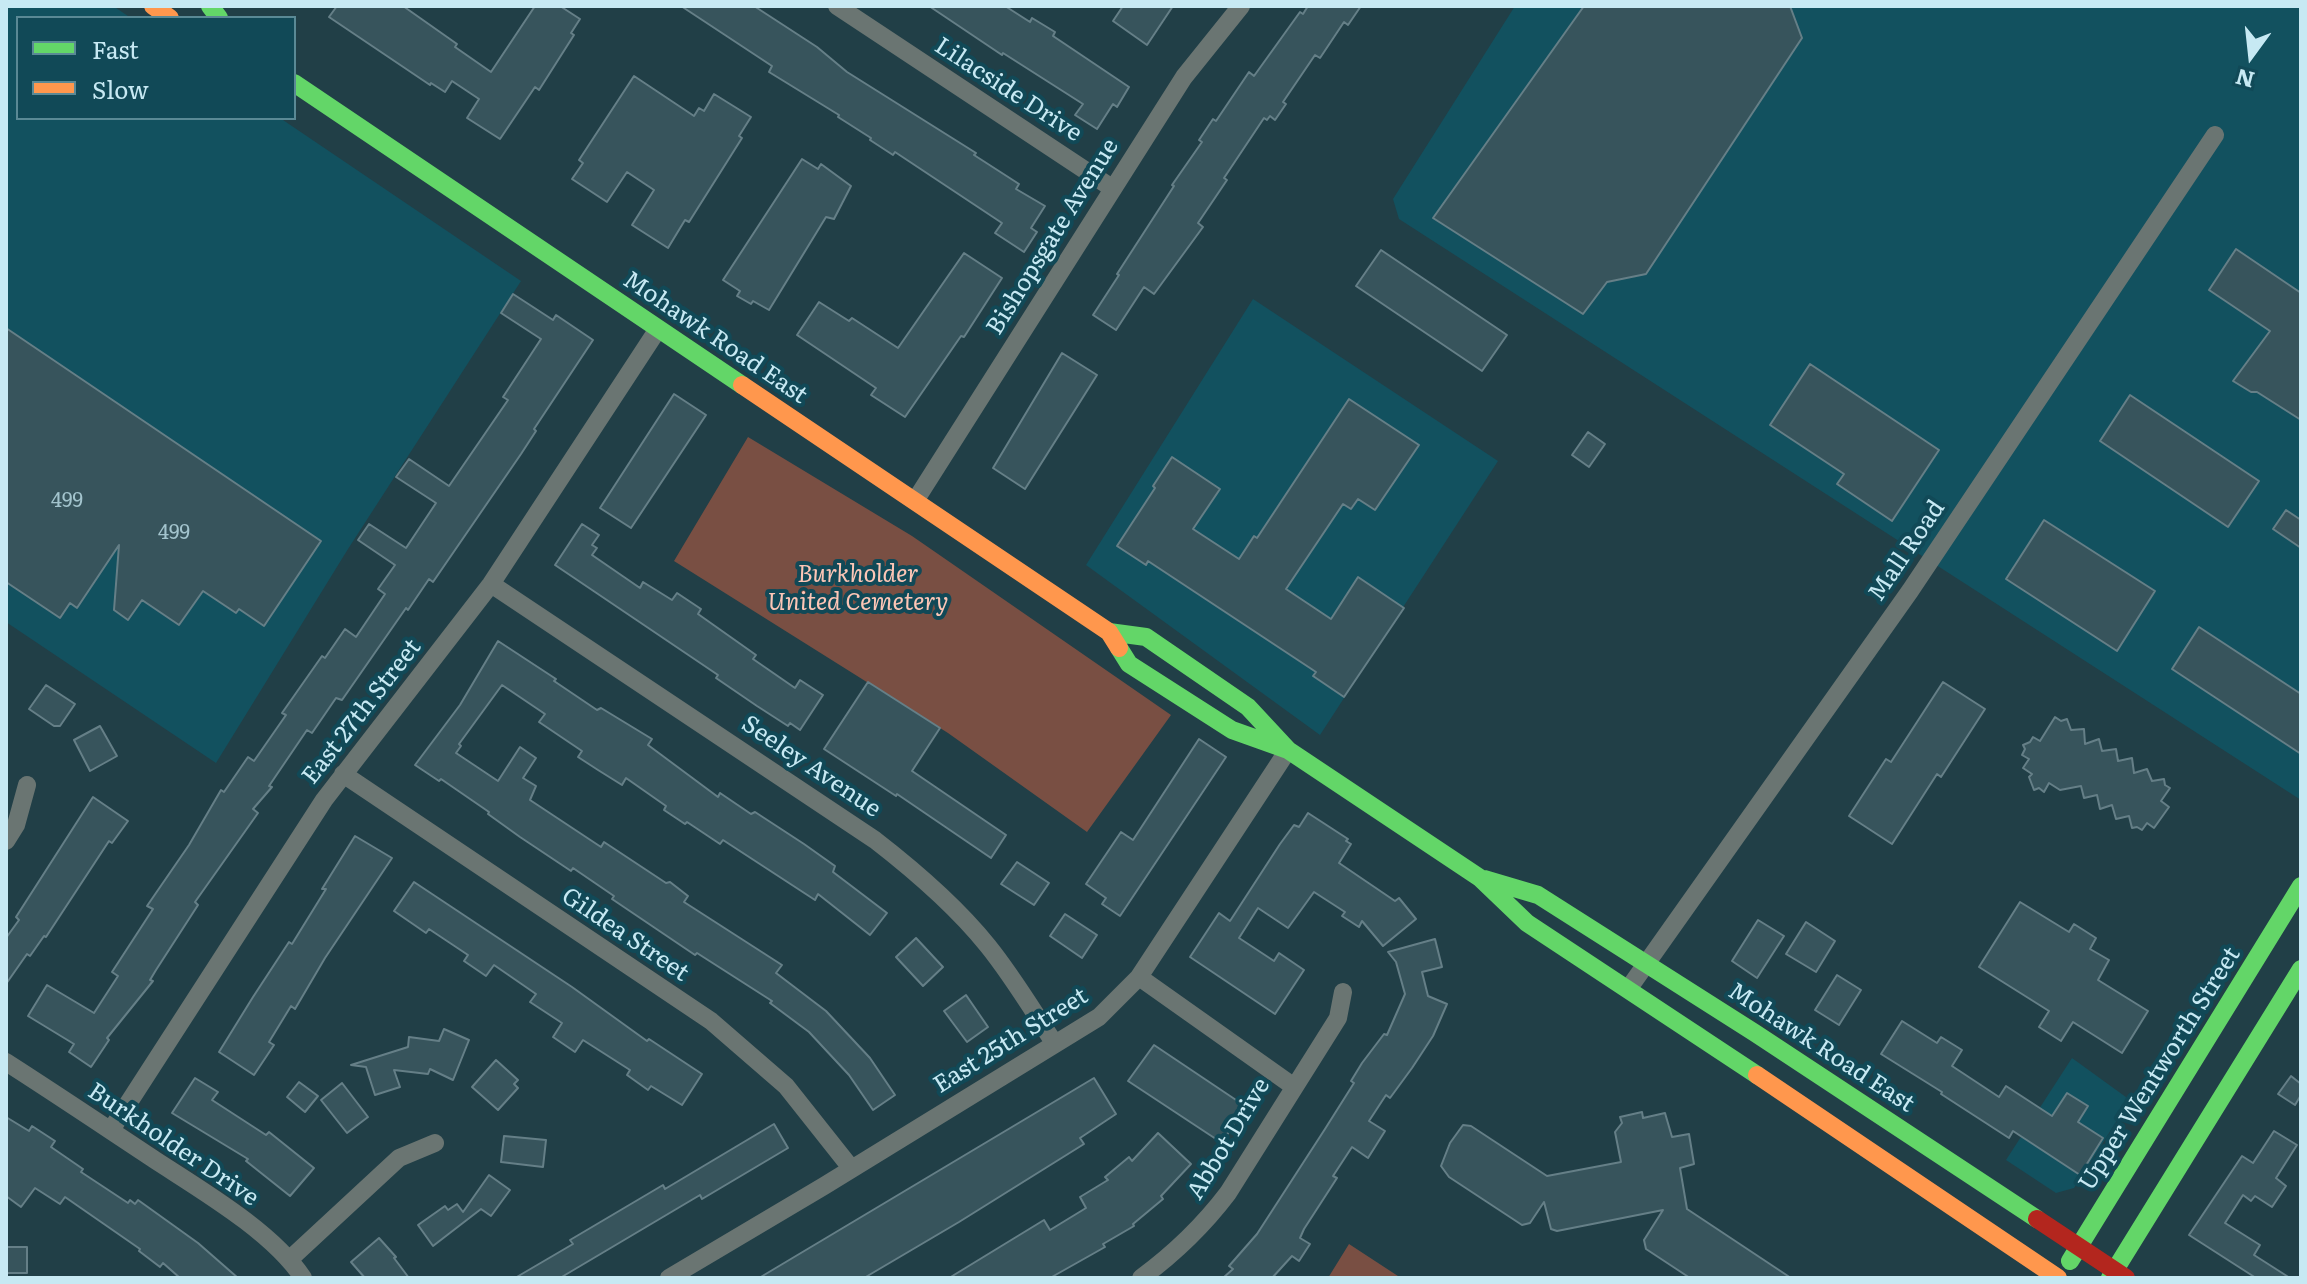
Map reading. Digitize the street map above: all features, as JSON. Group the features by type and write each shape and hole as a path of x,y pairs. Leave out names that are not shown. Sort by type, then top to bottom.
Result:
{"main road":[{"name":"Mohawk Road East","path":"296,84 1109,632 1129,664 1232,730 1288,750"},
{"name":"Mohawk Road East","path":"1109,632 1146,637 1248,707 1288,750 1480,878 1527,923 1629,988 2059,1278"},
{"name":"Mohawk Road East","path":"1480,878 1538,895 2079,1247 2117,1276"},
{"name":"Upper Wentworth Street","path":"2059,1278 2301,886"},
{"path":"2117,1276 2301,969"}],"street":[{"name":"Lilacside Drive","path":"837,6 1112,188"},
{"name":"Bishopsgate Avenue","path":"915,501 1184,77 1241,6"},
{"name":"Mall Road","path":"1629,988 1910,591 2215,135"},
{"name":"East 27th Street","path":"111,1130 324,800 491,584 658,329"},
{"name":"Seeley Avenue","path":"491,584 698,720 906,864 962,917 988,947 1055,1044"},
{"name":"East 25th Street","path":"669,1278 1099,1017 1139,977 1288,750"},
{"name":"Gildea Street","path":"343,774 711,1021 786,1086 851,1168"},
{"path":"6,841 16,825 27,785"},
{"name":"Abbot Drive","path":"1139,977 1293,1086 1228,1193 1208,1220 1175,1254 1141,1278"},
{"path":"1293,1086 1338,1018 1343,992"},
{"name":"Burkholder Drive","path":"6,1062 227,1209 290,1259 303,1278"},
{"path":"290,1259 399,1158 435,1143"}],"shaded area":[{"path":"6,6 113,6 128,16 16,16 16,120 283,120 521,281 348,549 216,763 6,622"},
{"path":"1515,6 2301,6 2301,800 1399,219 1393,199"},
{"path":"1253,299 1498,461 1320,735 1086,565"},
{"path":"2072,1058 2130,1100 2074,1188 2056,1193 2006,1160"}],"green space":[{"name":"Burkholder United Cemetery","path":"748,437 912,536 1171,715 1087,832 948,733 674,561"},
{"path":"1349,1244 1401,1278 1328,1278"}],"building":[{"path":"337,6 403,6 491,72 535,6 560,6 580,19 571,33 574,35 539,90 535,87 500,139 467,118 479,99 452,81 445,92 430,85 329,17"},
{"path":"681,6 754,6 817,47 847,72 976,153 974,155 1019,184 1016,189 1045,206 1031,228 1037,232 1024,252 995,233 1002,223 769,72 772,66"},
{"path":"929,6 1005,6 1030,22 1032,18 1055,32 1053,36 1129,87 1117,107 1113,104 1097,129 1075,115 1083,104"},
{"path":"1123,6 1173,6 1147,45 1113,21"},
{"path":"1308,6 1361,6 1348,25 1344,22 1320,58 1315,55 1283,102 1286,104 1275,120 1270,116 1267,120 1264,118 1198,223 1203,227 1154,294 1144,287 1116,330 1093,315 1117,274 1202,142 1199,140 1213,119 1216,121 1249,72 1254,76 1300,12 1303,14"},
{"path":"1584,6 1790,6 1802,38 1646,274 1607,282 1583,314 1433,218"},
{"path":"634,76 694,116 699,108 704,111 714,94 751,117 739,136 742,138 689,222 685,220 668,248 632,225 654,190 627,172 607,202 572,179 583,163 579,160"},
{"path":"802,159 818,169 821,164 851,186 834,219 826,217 769,310 737,296 740,291 723,280"},
{"path":"2236,249 2301,293 2301,420 2233,381 2270,331 2209,290"},
{"path":"1381,250 1507,335 1482,371 1356,286"},
{"path":"964,253 1002,278 964,337 961,336 905,417 871,395 876,388 797,335 819,302 849,321 852,318 898,348"},
{"path":"513,294 553,320 556,315 593,340 521,454 433,582 429,579 408,610 406,608 342,700 336,698 312,733 307,730 269,786 272,787 253,809 258,813 195,902 198,905 150,980 153,981 107,1038 109,1040 91,1067 69,1052 74,1044 28,1016 47,985 94,1013 118,976 112,972 153,909 147,906 189,845 221,790 224,792 248,757 254,761 286,715 282,713 322,656 325,658 345,629 356,637 385,594 378,589 395,565 358,540 369,524 406,548 436,503 396,477 409,459 449,486 508,400 503,397 541,339 501,313"},
{"path":"6,328 321,541 264,626 239,609 236,613 203,591 179,625 142,600 128,620 114,610 119,545 77,608 70,603 60,618 6,582"},
{"path":"1062,353 1097,375 1025,489 993,468"},
{"path":"1810,364 1939,450 1892,521 1837,484 1844,474 1770,425"},
{"path":"674,394 706,415 631,528 600,508"},
{"path":"2130,395 2259,481 2228,527 2100,441"},
{"path":"1349,399 1419,445 1375,510 1358,499 1351,509 1343,504 1286,589 1331,619 1358,577 1404,608 1344,697 1313,676 1316,672 1148,561 1146,565 1117,546 1172,457 1220,489 1193,529 1239,559 1254,536 1257,538"},
{"path":"1588,432 1605,444 1589,467 1572,455"},
{"path":"2286,510 2301,520 2301,548 2273,529"},
{"path":"2044,520 2155,591 2117,651 2006,579"},
{"path":"582,524 599,535 592,545 597,548 592,555 640,588 643,582 672,600 677,593 701,609 698,614 756,655 753,659 795,688 800,680 823,695 800,730 757,706 716,678 718,675 555,565"},
{"path":"2199,627 2301,694 2301,754 2172,669"},
{"path":"498,641 597,710 601,708 652,739 648,745 718,797 720,793 751,814 755,812 804,844 835,866 833,872 887,913 870,935 818,894 815,900 723,840 720,844 687,822 685,824 664,810 666,806 626,778 622,785 578,757 582,751 539,722 545,714 502,685 459,744 461,746 456,753 498,781 520,747 536,758 523,778 536,786 530,800 601,847 604,842 666,883 670,882 688,896 684,902 782,965 776,973 826,1011 870,1058 895,1095 873,1110 849,1075 809,1032 770,1003 772,1001 697,953 695,955 612,899 614,896 573,868 571,871 441,779 439,781 415,765 460,705"},
{"path":"868,682 940,728 912,771 1006,835 991,858 824,749"},
{"path":"1943,682 1985,709 1941,777 1937,774 1892,844 1849,816 1886,759 1891,762"},
{"path":"46,685 75,704 60,726 54,726 29,709"},
{"path":"2055,717 2061,721 2067,719 2071,730 2084,729 2085,744 2099,739 2102,751 2116,749 2118,761 2132,758 2134,773 2147,769 2152,781 2164,779 2165,785 2170,788 2161,801 2169,807 2154,828 2147,823 2142,830 2132,828 2129,816 2116,819 2112,805 2100,809 2097,795 2084,798 2081,786 2060,790 2049,783 2044,792 2039,788 2034,790 2029,777 2032,774 2023,768 2029,759 2022,755 2023,745 2033,737 2040,741"},
{"path":"100,726 117,756 90,771 74,740"},
{"path":"1199,739 1226,757 1120,916 1102,904 1106,898 1086,884 1121,832 1133,840"},
{"path":"93,797 128,821 112,843 109,841 46,937 30,956 27,954 6,984 6,938 19,920 16,917"},
{"path":"1308,813 1348,839 1346,841 1351,844 1339,863 1395,901 1399,898 1416,919 1383,946 1362,921 1359,927 1342,916 1345,912 1314,892 1288,928 1258,908 1239,938 1274,961 1279,953 1304,970 1275,1014 1190,957 1219,913 1230,921 1280,844 1294,825 1299,827"},
{"path":"355,836 392,858 295,1009 291,1006 269,1042 274,1045 254,1075 219,1052 289,942 292,944"},
{"path":"1017,862 1049,883 1034,905 1001,884"},
{"path":"414,882 647,1041 649,1039 702,1074 682,1105 651,1086 648,1090 627,1075 630,1070 583,1040 575,1052 553,1037 562,1023 530,1002 536,994 494,965 486,976 464,961 468,955 429,929 426,933 394,911"},
{"path":"2020,902 2069,932 2074,924 2096,938 2090,949 2109,960 2098,980 2148,1011 2122,1053 2073,1022 2061,1041 2039,1027 2049,1011 1979,967"},
{"path":"1065,914 1097,935 1082,958 1050,936"},
{"path":"1758,920 1784,936 1757,978 1732,961"},
{"path":"1806,922 1835,941 1816,972 1786,954"},
{"path":"916,938 943,967 923,986 896,957"},
{"path":"1435,939 1442,967 1422,972 1428,996 1447,1004 1433,1036 1412,1068 1390,1098 1386,1095 1369,1121 1385,1131 1368,1158 1352,1147 1333,1176 1337,1178 1304,1229 1300,1238 1310,1244 1299,1261 1292,1256 1272,1278 1223,1278 1233,1269 1229,1266 1257,1234 1325,1129 1354,1083 1351,1081 1362,1063 1384,1034 1387,1035 1405,994 1396,962 1388,952"},
{"path":"1837,975 1861,990 1839,1025 1815,1010"},
{"path":"966,995 988,1027 967,1042 944,1011"},
{"path":"1902,1021 1937,1043 1941,1037 1962,1050 1952,1066 1999,1097 2006,1086 2052,1116 2067,1093 2088,1106 2078,1122 2103,1138 2080,1175 2013,1131 2009,1138 1881,1054"},
{"path":"444,1029 469,1040 453,1080 430,1069 428,1074 394,1070 400,1087 375,1095 366,1067 351,1065 408,1047 409,1037 439,1041"},
{"path":"1154,1045 1245,1106 1222,1143 1128,1081"},
{"path":"496,1060 518,1080 514,1084 518,1088 498,1110 472,1087"},
{"path":"2291,1076 2301,1084 2301,1095 2295,1105 2278,1094"},
{"path":"195,1078 218,1092 212,1100 266,1135 269,1132 314,1168 290,1196 246,1161 248,1159 172,1113"},
{"path":"1094,1078 1116,1114 1080,1138 1084,1144 959,1222 864,1278 759,1278"},
{"path":"299,1082 318,1096 305,1112 287,1097"},
{"path":"342,1083 368,1117 347,1133 321,1100"},
{"path":"1642,1112 1643,1118 1665,1113 1672,1137 1689,1134 1694,1164 1680,1168 1687,1209 1791,1278 1690,1278 1646,1249 1644,1240 1663,1210 1557,1231 1551,1229 1544,1202 1530,1223 1522,1225 1449,1177 1441,1166 1450,1143 1463,1125 1471,1126 1547,1176 1621,1162 1615,1132 1622,1123 1620,1117"},
{"path":"6,1117 29,1131 32,1126 55,1141 51,1147 83,1169 81,1172 128,1203 130,1200 135,1204 138,1200 198,1243 238,1278 180,1278 163,1263 160,1267 140,1249 65,1197 60,1204 35,1188 21,1207 6,1196"},
{"path":"774,1124 788,1148 702,1199 700,1195 560,1278 515,1278 573,1244 570,1240 663,1185 665,1189"},
{"path":"2274,1131 2297,1145 2276,1178 2286,1186 2272,1207 2255,1196 2251,1201 2243,1195 2225,1223 2260,1245 2254,1255 2290,1278 2256,1278 2189,1235 2242,1156 2253,1163"},
{"path":"1158,1133 1191,1164 1161,1196 1163,1199 1134,1226 1103,1244 1105,1247 1050,1278 949,1278 1044,1220 1050,1230 1086,1208 1080,1197 1108,1180 1105,1177 1129,1157 1132,1161"},
{"path":"504,1136 546,1140 543,1167 501,1162"},
{"path":"489,1175 510,1190 491,1216 481,1209 433,1246 418,1225 445,1206 448,1210 457,1204 463,1212"},
{"path":"379,1238 409,1278 365,1278 351,1262"},
{"path":"6,1247 27,1247 27,1273 6,1273"}],"traffic: fast":[{"path":"210,6 218,16"},
{"path":"296,84 742,385"},
{"path":"1109,632 1146,637 1248,707 1288,750 1480,878 1527,923 1757,1075"},
{"path":"1119,648 1129,664 1232,730 1288,750"},
{"path":"1484,879 1538,895 1755,1033 2037,1219"},
{"path":"2070,1261 2301,886"},
{"path":"2110,1278 2301,969"}],"traffic: slow":[{"path":"153,6 167,16"},
{"path":"742,385 1109,632 1119,648"},
{"path":"1757,1075 2058,1278"}],"traffic: jam":[{"path":"2037,1219 2126,1278"}]}
